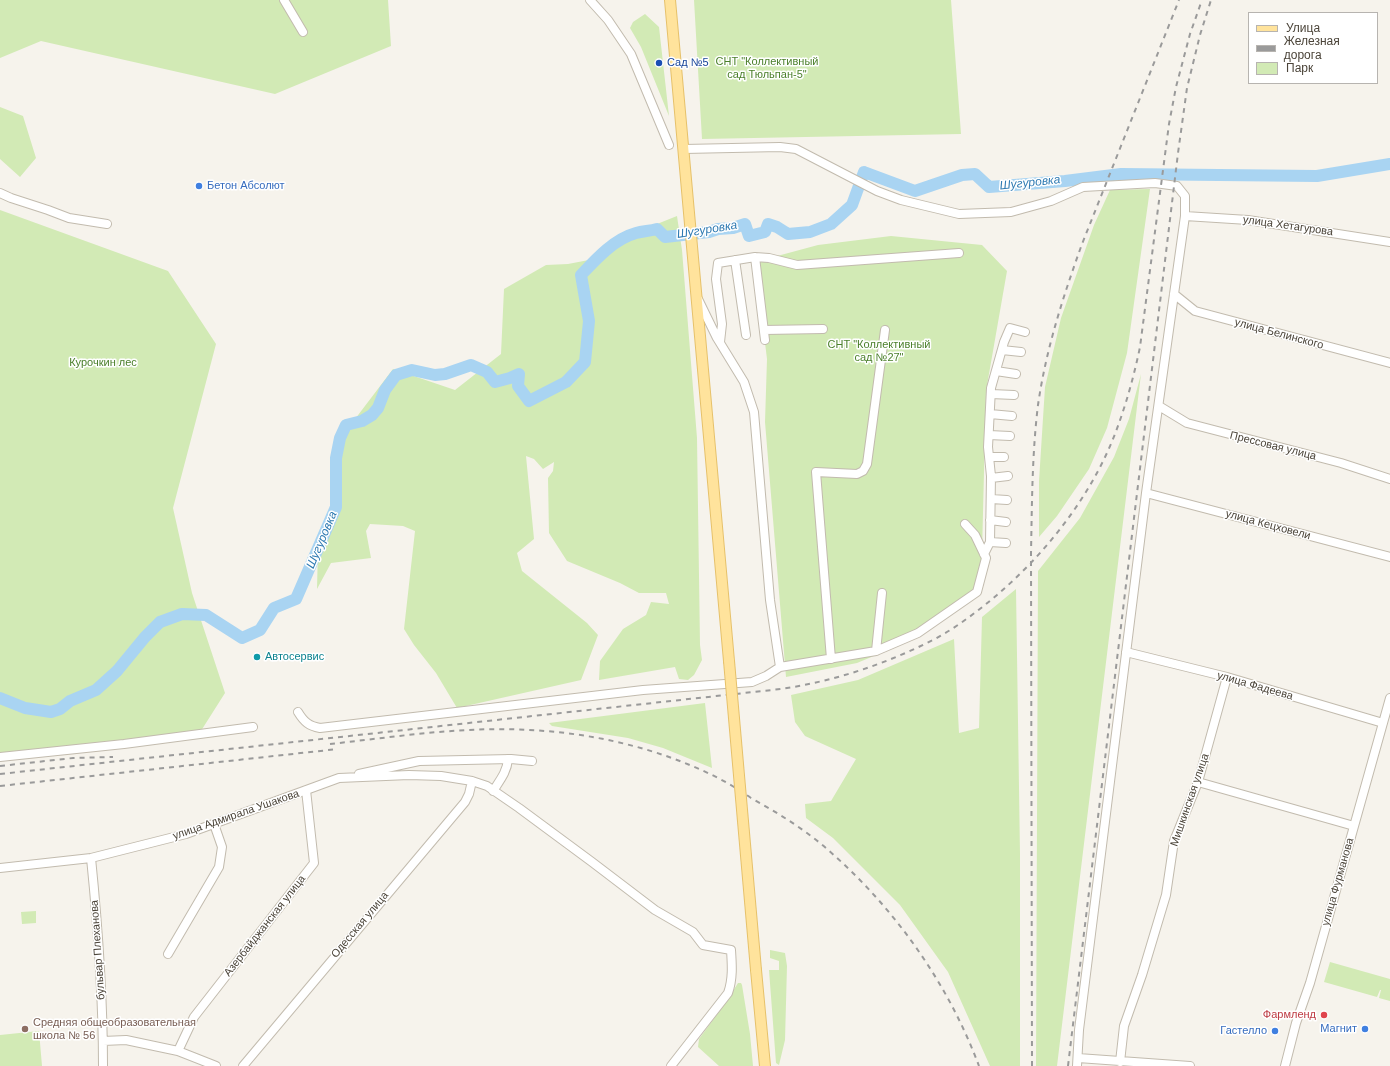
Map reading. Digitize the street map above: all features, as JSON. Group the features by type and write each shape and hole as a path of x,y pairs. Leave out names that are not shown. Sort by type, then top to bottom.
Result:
{"main road":[{"path":"670,0 765,1066"}],"street":[{"path":"284,0 303,32"},
{"path":"590,0 608,20 631,54 669,145"},
{"path":"684,149 780,146 796,149 878,191 901,200 959,214 1012,212 1051,201 1083,187 1155,183 1178,186 1185,196 1185,216 1146,493 1079,1030 1077,1062 1120,1062 1190,1066"},
{"path":"0,193 69,218 107,224"},
{"name":"улица Хетагурова","path":"1185,216 1248,220 1390,242"},
{"path":"720,343 722,324 716,278 718,263 755,257 769,258 797,265 959,253"},
{"path":"755,257 765,340"},
{"path":"734,260 746,335"},
{"name":"улица Белинского","path":"1174,294 1195,311 1390,363"},
{"path":"697,297 720,343 744,382 754,412 770,600 780,667"},
{"path":"984,554 990,542 990,394 1002,350 1010,328 1025,332"},
{"path":"764,330 823,329"},
{"path":"832,659 816,472 857,474 863,471 867,464 885,330"},
{"path":"1002,350 1021,352"},
{"path":"996,371 1016,374"},
{"path":"990,394 1014,395"},
{"name":"Прессовая улица","path":"1159,406 1187,424 1341,463 1390,479"},
{"path":"990,414 1012,416"},
{"path":"989,435 1010,436"},
{"path":"989,457 1004,456"},
{"path":"991,478 1008,476"},
{"name":"улица Кецховели","path":"1146,493 1390,557"},
{"path":"991,499 1007,500"},
{"path":"990,520 1006,522"},
{"path":"298,712 311,727 320,728 643,690 752,682 766,676 780,667 876,651 918,632 976,592 986,558 975,535 965,524"},
{"path":"990,542 1006,543"},
{"path":"876,651 882,592"},
{"name":"улица Фадеева","path":"1126,652 1227,677 1382,723"},
{"name":"Мишкинская улица","path":"1120,1062 1124,1026 1142,975 1166,895 1174,841 1198,782 1227,677"},
{"name":"улица Фурманова","path":"1285,1066 1296,1023 1310,983 1390,698"},
{"path":"0,757 124,744 253,728"},
{"path":"493,791 504,774 508,759"},
{"path":"339,778 393,765 419,761 508,759 532,761"},
{"name":"улица Адмирала Ушакова","path":"0,868 91,858 186,834 339,778 410,775 441,776 472,781 486,786 519,808 655,910 693,932 704,945 731,950 731,985 728,993 671,1066"},
{"name":"Одесская улица","path":"242,1066 464,802 469,794 472,781"},
{"path":"1198,782 1354,826"},
{"name":"Азербайджанская улица","path":"178,1051 194,1017 314,863 306,790"},
{"path":"168,954 219,867 222,847 214,824"},
{"name":"бульвар Плеханова","path":"91,858 97,920 103,1066"},
{"path":"103,1041 126,1040 178,1051 216,1066"}],"green space":[{"path":"0,0 388,0 391,46 275,94 41,41 0,58"},
{"name":"СНТ \"Коллективный сад Тюльпан-5\"","path":"694,0 951,0 961,134 702,139"},
{"path":"645,14 659,27 669,116 641,47 630,28 633,22"},
{"path":"0,107 23,116 36,158 20,177 0,159"},
{"path":"1150,189 1127,353 1107,428 1089,469 1057,516 1039,537 1039,481 1045,387 1061,318 1094,225 1110,190"},
{"name":"Курочкин лес","path":"0,210 168,271 216,344 173,508 192,593 225,693 199,734 0,754"},
{"path":"677,216 682,250 697,438 700,645 702,660 694,675 688,680 679,679 675,667 599,680 600,661 623,629 646,615 651,602 669,604 666,593 639,593 620,583 567,561 549,533 548,478 553,471 554,462 543,469 534,459 526,456 534,539 517,553 522,571 587,623 598,635 581,680 457,708 436,673 414,645 404,629 415,531 403,526 370,524 366,531 371,558 331,563 317,589 318,548 342,498 332,480 346,431 393,369 455,390 501,354 504,289 546,265 568,264 594,259 617,240"},
{"name":"СНТ \"Коллективный сад №27\"","path":"891,236 982,245 1007,271 986,391 981,594 917,638 857,663 786,677 765,422 767,359 755,262 818,245"},
{"path":"1141,374 1057,1066 1036,1066 1038,571 1080,518 1114,457 1129,419"},
{"path":"1016,589 1020,854 1020,1066 990,1066 948,972 900,905 833,838 806,818 805,804 831,801 856,759 805,736 795,722 791,695 858,680 954,639 959,733 979,728 982,617"},
{"path":"705,703 712,768 663,748 628,738 552,726 549,723"},
{"path":"36,911 36,923 22,924 21,912"},
{"path":"770,950 785,953 787,966 785,1040 779,1065 776,1063 769,970 779,970 779,961 770,958"},
{"path":"1330,962 1390,979 1390,1001 1379,998 1381,990 1377,997 1324,982"},
{"path":"738,983 741,983 742,985 750,1034 753,1066 719,1066 698,1047 699,1039"},
{"path":"39,1031 42,1066 0,1066 0,1035"}],"waterway":[{"name":"Шугуровка","path":"0,698 25,708 51,712 60,709 70,701 96,690 117,671 145,637 160,622 182,614 206,615 242,638 260,630 274,608 296,599 336,507 336,458 340,438 346,425 362,421 372,415 378,408 385,390 396,375 412,370 435,375 445,374 471,365 487,372 495,382 519,374 518,386 529,401 566,382 585,362 589,321 581,275 606,250 628,236 639,232 657,229 665,237 709,232 718,229 733,228 745,224 749,236 765,232 768,224 777,227 788,234 810,232 831,224 852,205 864,172 915,191 962,175 975,174 989,187 1065,181 1121,174 1317,176 1390,164"}],"railway":[{"path":"1032,1066 1031,553 1033,460 1038,405 1050,343 1075,264 1179,0"},
{"path":"0,774 801,686 841,676 879,664 917,648 951,629 975,613 997,595 1050,542 1080,501 1105,457 1115,434 1123,412 1140,347 1169,124 1176,87 1190,34 1202,0"},
{"path":"1068,1066 1178,153 1187,88 1200,35 1211,0"},
{"path":"330,744 404,735 454,731 504,729 529,730 578,735 627,744 698,768 736,788 800,828 827,849 875,896 896,921 935,976 952,1005 979,1066"},
{"path":"0,786 338,749"},
{"path":"0,766 73,758 113,757"}],"place":[{"name":"Сад №5","path":"659,63"},
{"name":"Бетон Абсолют","path":"199,186"},
{"name":"Автосервис","path":"257,657"},
{"name":"Фармленд","path":"1324,1015"},
{"name":"Средняя общеобразовательная школа № 56","path":"25,1029"},
{"name":"Магнит","path":"1365,1029"},
{"name":"Гастелло","path":"1275,1031"}]}
